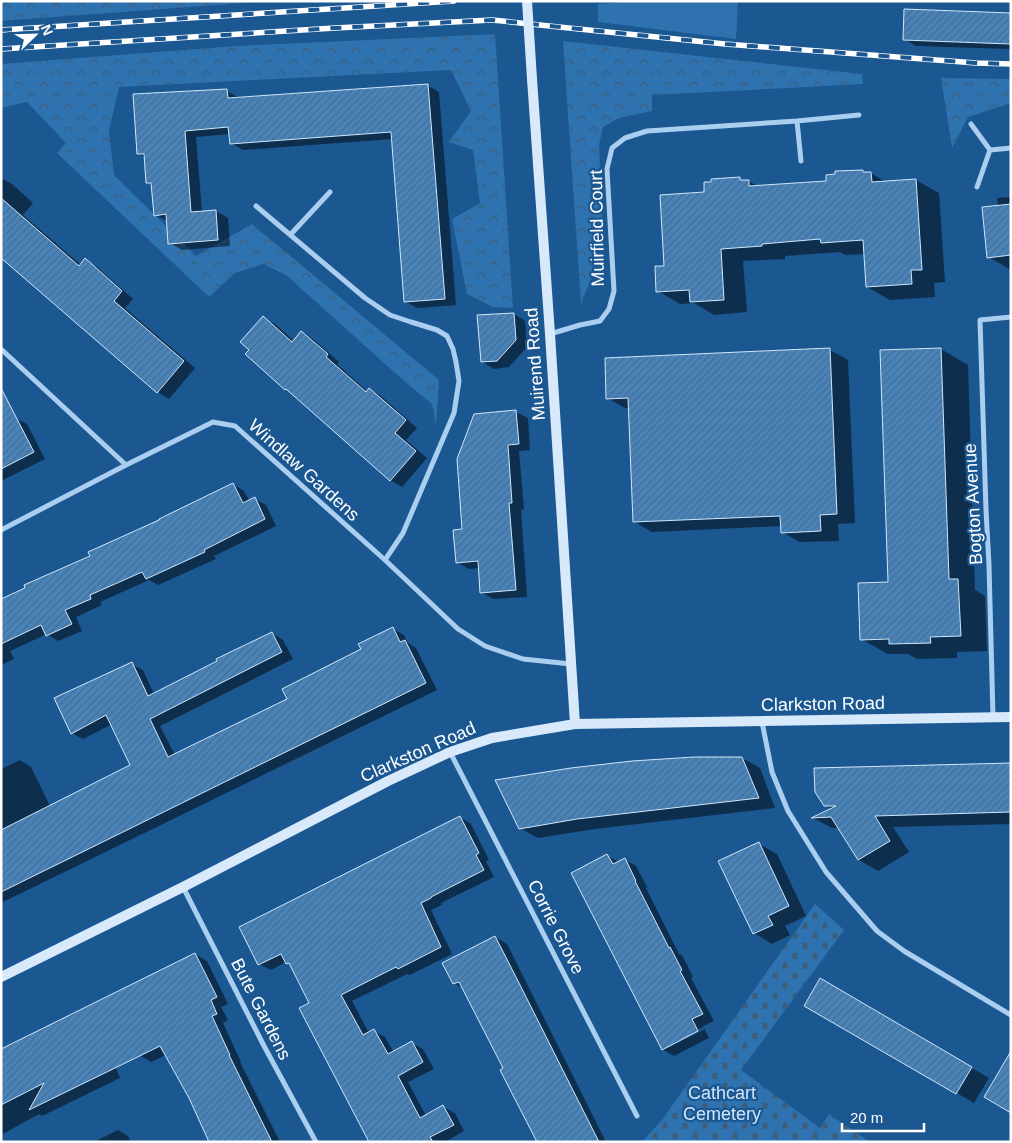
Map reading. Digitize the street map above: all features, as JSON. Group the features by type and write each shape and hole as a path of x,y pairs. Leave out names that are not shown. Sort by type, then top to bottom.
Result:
{"main road":[{"name":"Muirend Road","path":"527,1 575,724"},
{"name":"Clarkston Road","path":"1,977 183,887 388,781 450,752 492,738 575,724 797,722 1011,717"}],"street":[{"name":"Muirfield Court","path":"550,334 600,321 609,309 614,291 607,169 612,148 625,138 647,131 859,115"},
{"path":"797,121 801,161"},
{"path":"971,124 990,150"},
{"path":"990,150 1011,148"},
{"path":"978,187 990,150"},
{"path":"291,234 330,192"},
{"path":"256,206 365,298 390,315 437,330 447,336 453,349 459,381 454,413 403,533 384,560"},
{"name":"Bogton Avenue","path":"993,717 990,565 986,510 980,320 1011,317"},
{"path":"1,349 126,465"},
{"name":"Windlaw Gardens","path":"1,530 213,422 235,426 458,629 485,646 523,659 571,664"},
{"path":"762,721 772,772 788,811 826,872 877,931 904,951 1011,1015"},
{"name":"Corrie Grove","path":"450,752 637,1116"},
{"name":"Bute Gardens","path":"183,887 264,1046 316,1142"}],"green space":[{"path":"1,1 269,1 1,21"},
{"path":"639,1 738,1 736,39 598,22 598,4"},
{"path":"495,34 513,308 493,307 467,294 452,219 480,203 473,150 449,142 471,111 451,70 119,87 109,131 114,175 196,256 252,224 439,380 436,425 432,404 286,275 263,264 235,273 209,297 57,153 66,143 27,102 1,108 1,64 236,46"},
{"path":"563,41 862,74 863,84 652,95 652,111 619,118 603,127 599,145 603,248 581,304"},
{"path":"941,78 1011,79 1011,103 968,117 952,148"},
{"name":"Cathcart Cemetery","path":"815,904 844,930 741,1070 820,1128 829,1114 870,1142 642,1142 662,1120"}],"building":[{"path":"904,9 1011,13 1010,44 903,40"},
{"path":"428,84 445,299 404,302 391,132 230,144 228,127 185,131 191,212 216,210 218,240 168,244 166,214 154,216 151,183 146,183 144,154 137,154 133,94 227,89 228,98"},
{"path":"863,170 863,172 871,172 872,182 916,179 922,270 911,270 912,284 866,287 863,240 821,243 820,239 721,249 724,300 690,302 689,290 656,292 655,266 664,266 660,195 704,192 704,182 711,182 711,179 740,177 740,180 749,180 749,186 826,181 826,175 835,174 835,171"},
{"path":"1,198 79,266 85,258 122,291 114,301 184,361 157,393 1,258"},
{"path":"1011,204 1011,255 987,258 982,207"},
{"path":"514,313 516,340 497,361 481,362 477,315"},
{"path":"263,316 292,342 301,331 328,354 326,357 366,392 369,388 406,420 395,433 416,451 390,481 245,354 249,350 240,342"},
{"path":"830,348 837,514 820,515 821,531 781,533 780,516 633,522 628,398 606,399 605,358"},
{"path":"941,348 949,579 958,579 961,636 930,637 931,643 889,644 889,639 860,640 858,583 888,582 880,350"},
{"path":"1,388 34,452 1,469"},
{"path":"516,410 519,444 508,445 512,503 509,503 516,590 480,593 478,561 456,563 453,530 462,529 457,459 474,414"},
{"path":"233,483 243,503 255,497 265,519 204,550 205,552 146,579 142,572 90,595 91,599 65,610 72,624 46,636 41,625 1,644 1,599 25,588 24,585 90,556 88,552 159,520"},
{"path":"393,627 400,642 405,640 426,683 1,892 1,830 130,765 106,715 71,734 54,698 132,662 148,696 217,661 216,659 272,632 282,652 150,719 168,757 287,699 282,689 361,649 358,644"},
{"path":"694,757 742,757 759,798 577,819 519,829 495,780 571,768 632,761"},
{"path":"1011,763 1011,812 875,816 890,841 858,860 831,817 811,818 836,806 824,806 815,792 814,768"},
{"path":"460,816 479,853 476,855 484,870 421,903 441,947 341,995 363,1035 374,1029 388,1054 412,1041 423,1062 398,1076 420,1118 443,1105 454,1125 430,1137 433,1142 369,1142 299,1008 309,1003 289,963 286,964 281,954 258,965 239,927"},
{"path":"759,842 789,906 768,916 773,925 753,934 718,861"},
{"path":"607,854 613,864 625,858 703,1014 692,1019 698,1031 662,1050 571,873"},
{"path":"495,936 599,1142 537,1142 500,1070 503,1068 459,982 453,984 442,963"},
{"path":"195,953 217,997 211,1000 217,1014 212,1016 272,1142 209,1142 189,1098 160,1046 29,1110 44,1083 1,1105 1,1049"},
{"path":"820,978 972,1067 956,1094 804,1006"},
{"path":"1011,1051 1011,1113 984,1097"}],"railway":[{"path":"1,30 454,1"},
{"path":"1,49 492,20 725,44 1011,64"}]}
